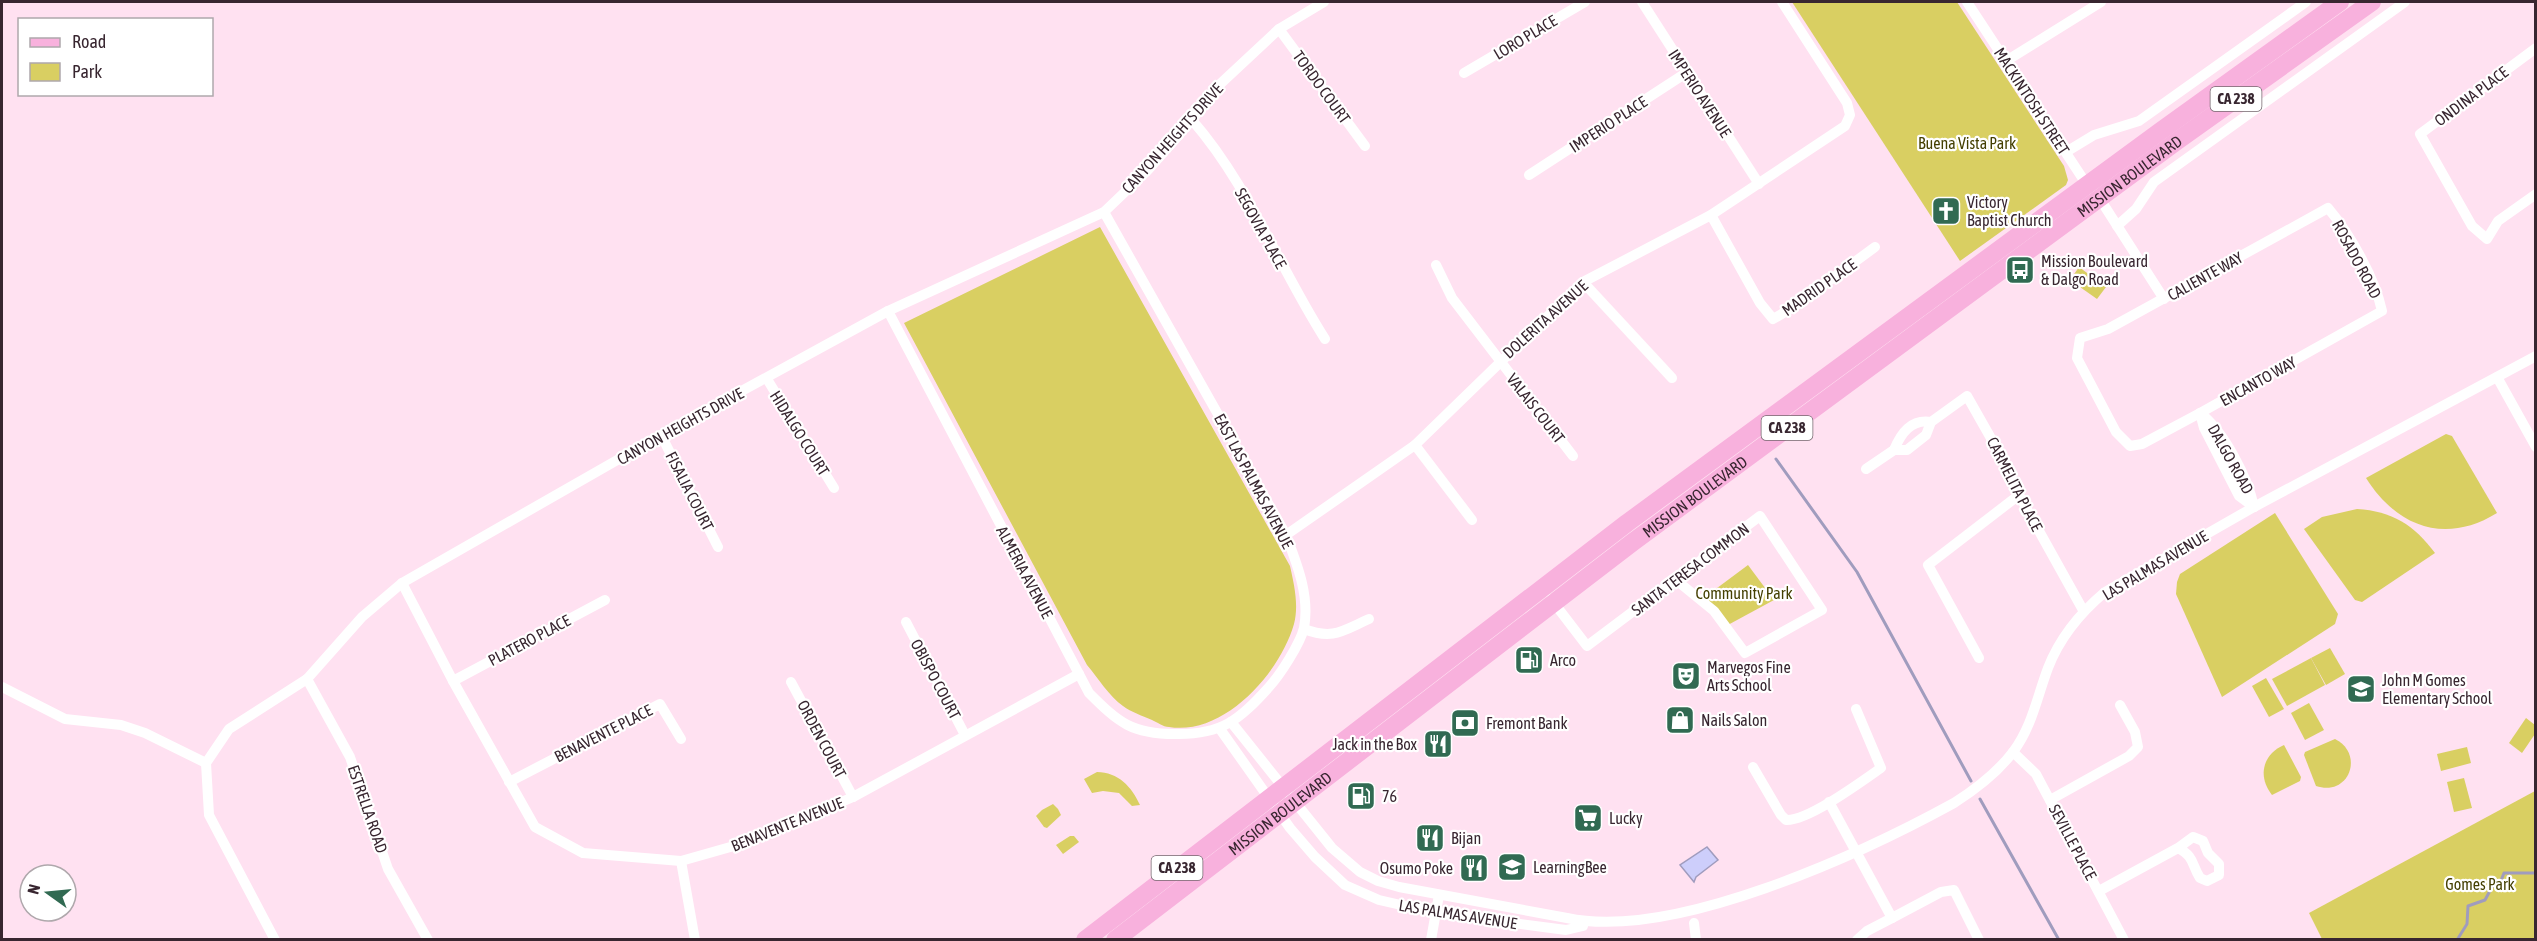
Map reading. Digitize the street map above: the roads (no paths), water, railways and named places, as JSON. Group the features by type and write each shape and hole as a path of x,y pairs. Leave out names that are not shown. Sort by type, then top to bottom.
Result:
{"main road":[{"name":"MISSION BOULEVARD","path":"1085,939 1542,588 2087,185 2340,2"},
{"name":"MISSION BOULEVARD","path":"1115,939 1553,603 2100,199 2372,2"}],"street":[{"name":"CANYON HEIGHTS DRIVE","path":"206,764 229,729 307,679 362,618 402,583 661,435 888,311 1104,212 1148,170 1218,86 1279,29 1324,2"},
{"name":"LORO PLACE","path":"1464,73 1585,2"},
{"name":"IMPERIO AVENUE","path":"1642,2 1686,74 1759,184"},
{"name":"DOLERITA AVENUE","path":"1286,535 1415,445 1582,282 1711,215 1840,132 1849,121 1850,111 1846,100 1782,2"},
{"name":"MACKINTOSH STREET","path":"1967,2 2087,185 2100,199"},
{"path":"2006,61 2101,2"},
{"path":"2066,152 2094,135 2139,122 2306,2"},
{"name":"MISSION BOULEVARD","path":"2117,226 2136,209 2154,182 2405,2"},
{"name":"TORDO COURT","path":"1279,29 1365,146"},
{"name":"ONDINA PLACE","path":"2535,48 2420,134 2472,226 2487,238 2498,221 2535,194"},
{"name":"IMPERIO PLACE","path":"1529,175 1686,74"},
{"name":"SEGOVIA PLACE","path":"1192,120 1225,163 1325,339"},
{"path":"2100,199 2164,299"},
{"name":"CALIENTE WAY","path":"2130,446 2116,432 2078,358 2080,338 2108,329 2328,208"},
{"name":"ROSADO ROAD","path":"2328,208 2340,222 2379,294 2382,311"},
{"name":"EAST LAS PALMAS AVENUE","path":"1104,212 1286,535 1300,571 1304,598 1304,629"},
{"name":"MADRID PLACE","path":"1711,215 1760,303 1773,319 1792,308 1875,247"},
{"name":"VALAIS COURT","path":"1436,264 1452,298 1573,456"},
{"path":"1582,282 1672,378"},
{"name":"ALMERIA AVENUE","path":"888,311 1089,693 1110,714 1138,730 1153,734 1209,733 1231,722"},
{"name":"ENCANTO WAY","path":"2130,446 2142,444 2200,413 2382,311"},
{"name":"LAS PALMAS AVENUE","path":"1786,893 1961,798 1995,772 2013,752 2035,710 2048,668 2060,642 2083,610 2127,578 2535,356"},
{"path":"2497,377 2535,447"},
{"name":"HIDALGO COURT","path":"766,379 834,488"},
{"name":"CARMELITA PLACE","path":"1894,450 1907,450 1926,435 1931,422 1967,396 2006,463 2019,495 2083,610"},
{"name":"DALGO ROAD","path":"2200,413 2204,428 2240,496 2254,507"},
{"name":"CARMELITA PLACE","path":"1866,469 1894,450 1901,434 1911,426 1922,421 1931,422"},
{"name":"FISALIA COURT","path":"661,435 718,547"},
{"path":"1415,445 1472,520"},
{"path":"1979,658 1928,565 2019,495"},
{"name":"SANTA TERESA COMMON","path":"1553,603 1587,646 1760,516 1821,610 1745,652 1713,611 1676,580"},
{"name":"BENAVENTE AVENUE","path":"402,583 453,681 535,827 583,853 681,861 748,842 853,797 1079,674"},
{"path":"1542,588 1553,603"},
{"name":"PLATERO PLACE","path":"453,681 605,600"},
{"path":"1276,792 1231,722 1273,682 1304,629 1320,635 1331,635 1369,619"},
{"name":"OBISPO COURT","path":"906,622 965,735"},
{"name":"ESTRELLA ROAD","path":"307,679 350,757 388,868 428,939"},
{"name":"ORDEN COURT","path":"791,682 853,797"},
{"path":"2,687 65,719 121,725 145,733 206,764 209,815 276,939"},
{"name":"BENAVENTE PLACE","path":"509,782 660,704 681,739"},
{"path":"2050,800 2129,756 2138,747 2135,732 2120,705"},
{"path":"1753,767 1786,820 1794,820 1829,802 1881,768 1856,709"},
{"path":"1220,729 1288,807"},
{"name":"SEVILLE PLACE","path":"2013,752 2036,774 2124,939"},
{"name":"LAS PALMAS AVENUE","path":"1276,792 1288,807 1332,848 1360,872 1378,880 1439,895 1567,918 1583,926 1629,932"},
{"path":"1829,802 1892,918"},
{"name":"LAS PALMAS AVENUE","path":"1288,807 1290,828 1315,857 1345,885 1378,900 1436,913 1566,930 1583,926"},
{"path":"2099,891 2178,848"},
{"path":"681,861 696,939"},
{"path":"1857,939 1867,931 1941,892 1954,890 1978,939"},
{"path":"1431,939 1439,895"},
{"path":"1682,925 1698,922 1696,939"}],"water":[{"path":"1707,847 1718,860 1696,877 1694,882 1680,865"}],"waterway":[{"path":"1776,459 1857,572 1971,781"},
{"path":"1980,799 2059,940"},
{"path":"2457,940 2467,924 2468,906 2485,900 2492,887 2500,883 2504,873 2536,873"}],"place":[{"name":"Victory Baptist Church","path":"1946,211"},
{"name":"Mission Boulevard & Dalgo Road","path":"2020,270"},
{"name":"Arco","path":"1529,660"},
{"name":"Marvegos Fine Arts School","path":"1686,676"},
{"name":"John M Gomes Elementary School","path":"2361,689"},
{"name":"Nails Salon","path":"1680,720"},
{"name":"Fremont Bank","path":"1465,723"},
{"name":"Jack in the Box","path":"1438,744"},
{"name":"76","path":"1361,796"},
{"name":"Lucky","path":"1588,818"},
{"name":"Bijan","path":"1430,838"},
{"name":"LearningBee","path":"1512,867"},
{"name":"Osumo Poke","path":"1474,868"}],"park label":[{"name":"Buena Vista Park","path":"1967,143"},
{"name":"Community Park","path":"1744,593"},
{"name":"Gomes Park","path":"2480,884"}]}
